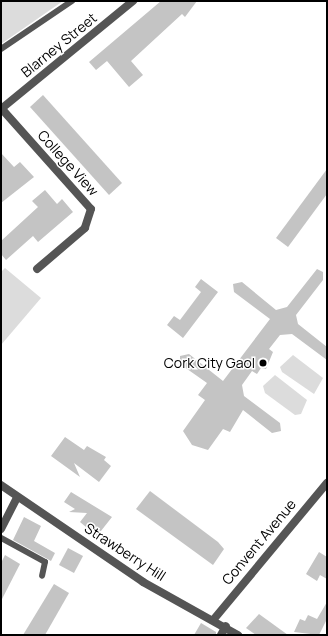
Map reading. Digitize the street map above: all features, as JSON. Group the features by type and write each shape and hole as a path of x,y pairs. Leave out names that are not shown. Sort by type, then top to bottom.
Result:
{"street":[{"name":"Blarney Street","path":"1,108 134,1"},
{"name":"College View","path":"1,108 91,209 85,228 38,269"},
{"name":"Convent Avenue","path":"214,619 327,483"},
{"name":"Strawberry Hill","path":"1,485 17,498 143,582 214,619 238,635"},
{"path":"1,529 17,498"},
{"path":"221,635 226,626"}],"lane":[{"path":"1,49 72,1"},
{"path":"1,538 45,562 42,576"}],"shaded area":[{"path":"1,1 63,1 1,44"},
{"path":"5,268 41,298 1,345 1,272"},
{"path":"293,355 323,378 314,394 282,372 280,367"},
{"path":"275,375 307,400 301,414 295,415 265,393 263,386"}],"building":[{"path":"161,1 197,1 185,17 182,14 131,61 143,75 129,87 107,61 96,70 89,62"},
{"path":"43,95 122,183 109,195 30,107"},
{"path":"1,153 14,167 20,162 34,177 1,203"},
{"path":"327,169 327,194 288,247 276,238"},
{"path":"45,190 57,204 62,199 73,212 38,242 33,236 6,260 1,254 1,241 38,207 32,201"},
{"path":"317,269 323,272 323,280 296,315 298,324 327,347 327,360 292,334 280,335 269,349 273,352 266,369 261,368 257,374 252,371 242,385 244,396 280,423 281,431 272,433 243,410 230,432 223,429 208,450 192,445 183,431 205,400 198,395 207,383 180,364 180,356 189,354 223,381 270,319 234,292 233,284 242,282 276,310 287,307"},
{"path":"201,279 218,292 183,338 167,325 174,316 180,320 201,292 195,287"},
{"path":"65,437 84,450 87,446 106,457 104,460 111,466 99,482 74,463 80,477 51,456"},
{"path":"150,491 218,542 224,549 213,565 136,509"},
{"path":"71,492 112,517 97,536 80,522 87,513 69,512 75,509 64,502"},
{"path":"24,517 41,526 34,541 55,553 51,561 13,540"},
{"path":"68,548 83,556 74,573 59,565"},
{"path":"319,552 327,557 327,579 320,575 317,581 306,574"},
{"path":"5,555 20,564 1,601 1,563"},
{"path":"54,584 69,593 45,635 23,635"},
{"path":"327,602 327,619 319,635 294,632 300,619 305,621 308,615 317,619"},
{"path":"259,614 288,635 256,635 246,628"},
{"path":"201,623 216,632 216,635 194,635"}],"place":[{"name":"Cork City Gaol","path":"263,363"}]}
